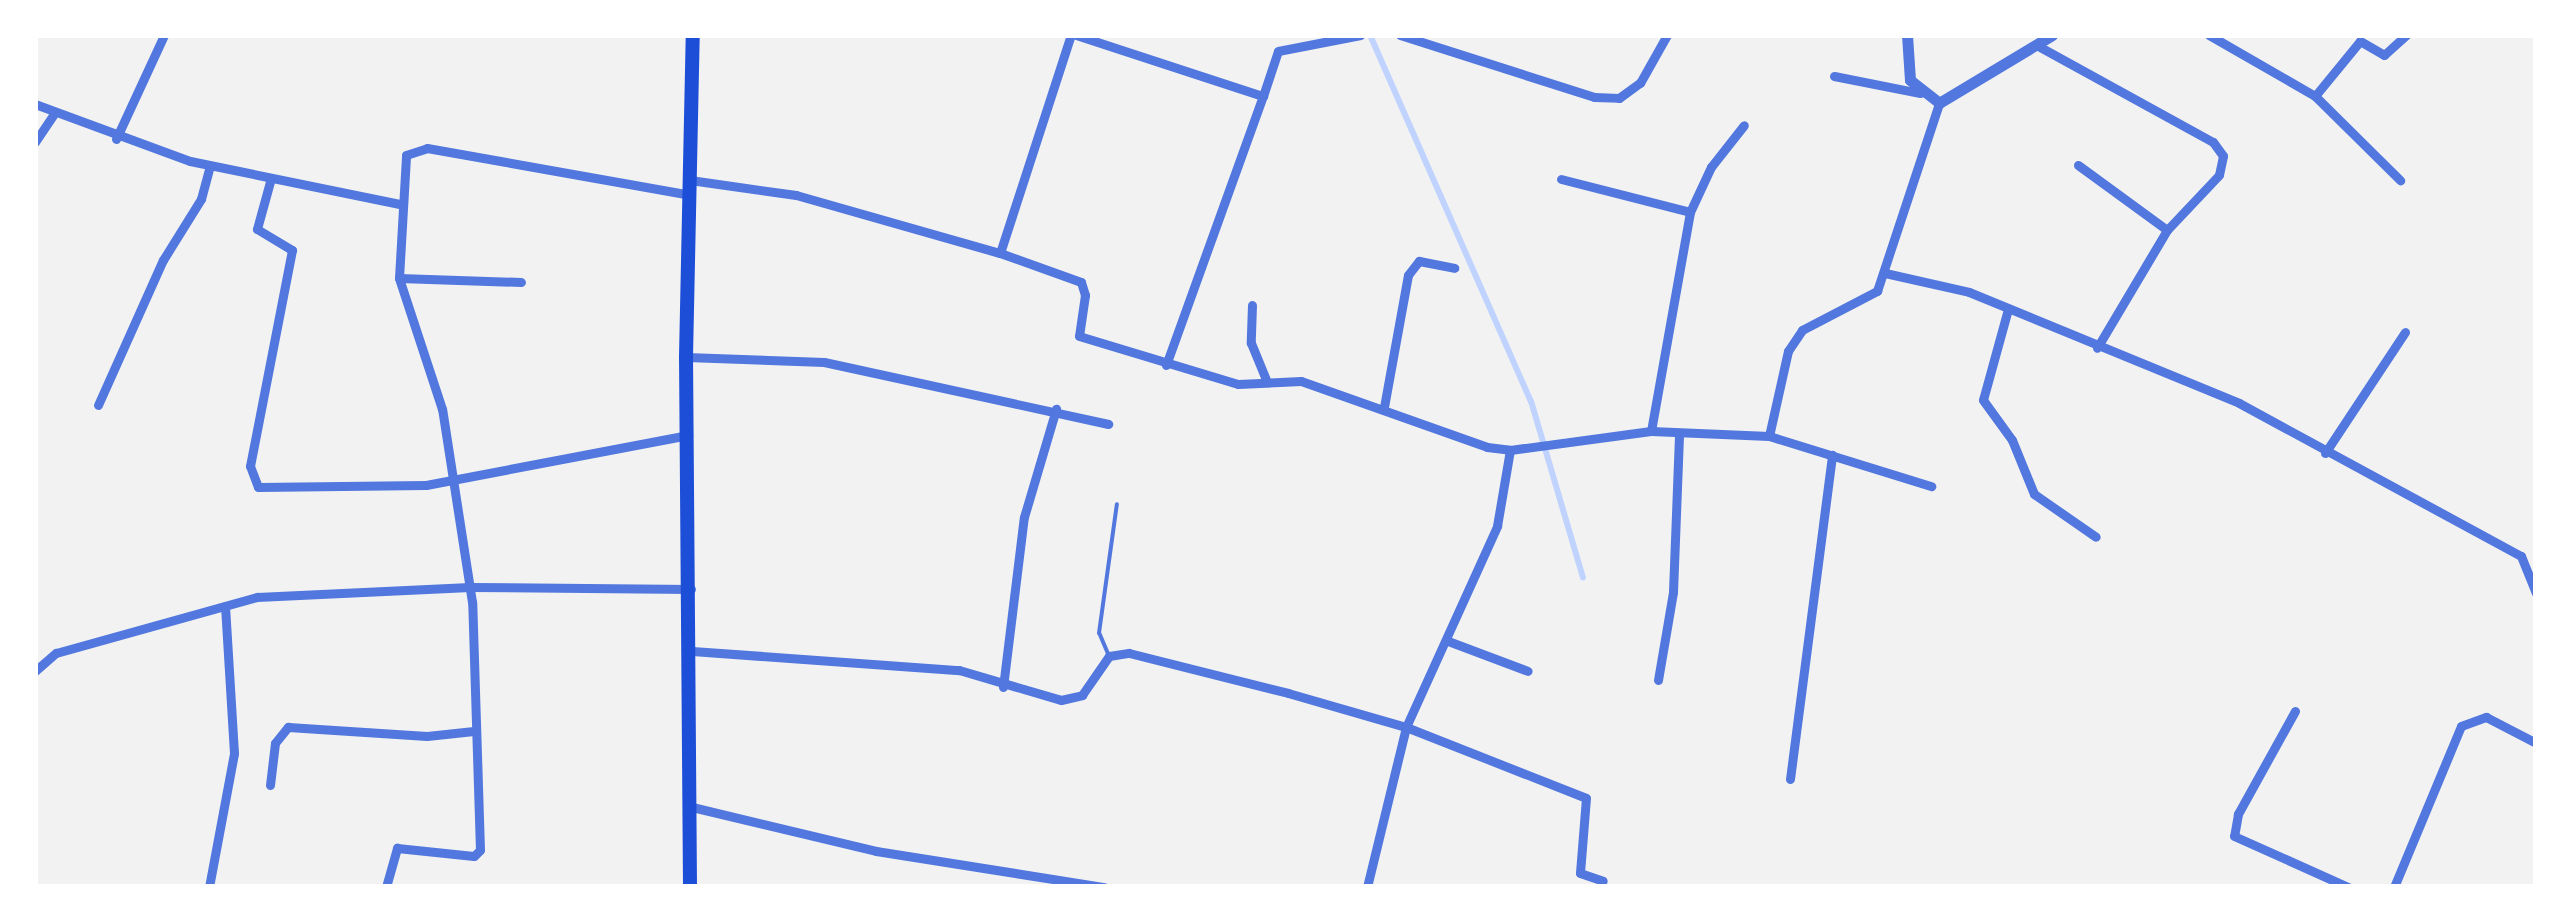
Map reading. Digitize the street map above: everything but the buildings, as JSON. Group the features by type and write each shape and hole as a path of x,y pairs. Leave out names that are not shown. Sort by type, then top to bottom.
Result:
{"main road":[{"path":"690,887 692,651 686,357 693,35"}],"street":[{"path":"116,139 164,35"},
{"path":"1000,253 1074,35 1264,96"},
{"path":"1166,364 1278,51 1359,35"},
{"path":"1400,35 1594,98 1633,93 1667,35"},
{"path":"1907,35 1904,65 1920,92"},
{"path":"1769,436 1788,351 1802,330 1861,304 1885,274 1939,103 2040,47 2052,35"},
{"path":"2208,35 2315,96 2400,180"},
{"path":"2315,96 2360,41 2384,55 2406,35"},
{"path":"2040,47 2220,148 2220,174 2167,230 2097,348"},
{"path":"1834,76 1920,92 1939,103"},
{"path":"35,104 116,139 210,166 400,204"},
{"path":"35,142 54,114"},
{"path":"1651,431 1690,212 1706,176 1744,124"},
{"path":"386,887 397,848 478,854 470,587 429,354 399,278 400,204 406,155 427,148 690,188 796,195 1000,253 1084,286 1075,334 1238,384 1290,379 1384,406 1510,450 1651,431 1769,436 1931,486"},
{"path":"2078,165 2167,230"},
{"path":"98,406 163,260 201,199 210,166"},
{"path":"271,178 257,229 292,250 267,361 252,483 426,486 688,435"},
{"path":"1562,179 1690,212"},
{"path":"1384,406 1408,275 1420,261 1454,268"},
{"path":"1885,274 2008,309 2239,403 2325,454 2520,556 2536,593"},
{"path":"399,278 520,282"},
{"path":"1252,305 1252,350 1267,382"},
{"path":"2008,309 1983,400 2012,440 2034,494 2096,537"},
{"path":"2325,454 2405,332"},
{"path":"686,357 824,362 1056,409 1108,424"},
{"path":"1004,687 1024,517 1056,409"},
{"path":"1658,680 1673,592 1678,433"},
{"path":"1367,887 1406,727 1497,526 1510,450"},
{"path":"1790,780 1832,455"},
{"path":"35,672 56,654 257,597 470,587 691,589"},
{"path":"209,887 234,752 225,606"},
{"path":"1448,641 1528,671"},
{"path":"692,651 959,670 1004,687 1061,700 1082,695 1109,656 1129,653 1406,727 1586,798 1580,873 1603,882"},
{"path":"2295,712 2238,814 2234,836 2348,887"},
{"path":"2394,887 2461,726 2486,716 2536,743"},
{"path":"270,786 275,743 288,727 426,736 474,731"},
{"path":"692,806 860,848 1104,887"}],"lane":[{"path":"1109,656 1100,633 1118,504"}],"waterway":[{"path":"1370,35 1531,401 1583,578"}]}
